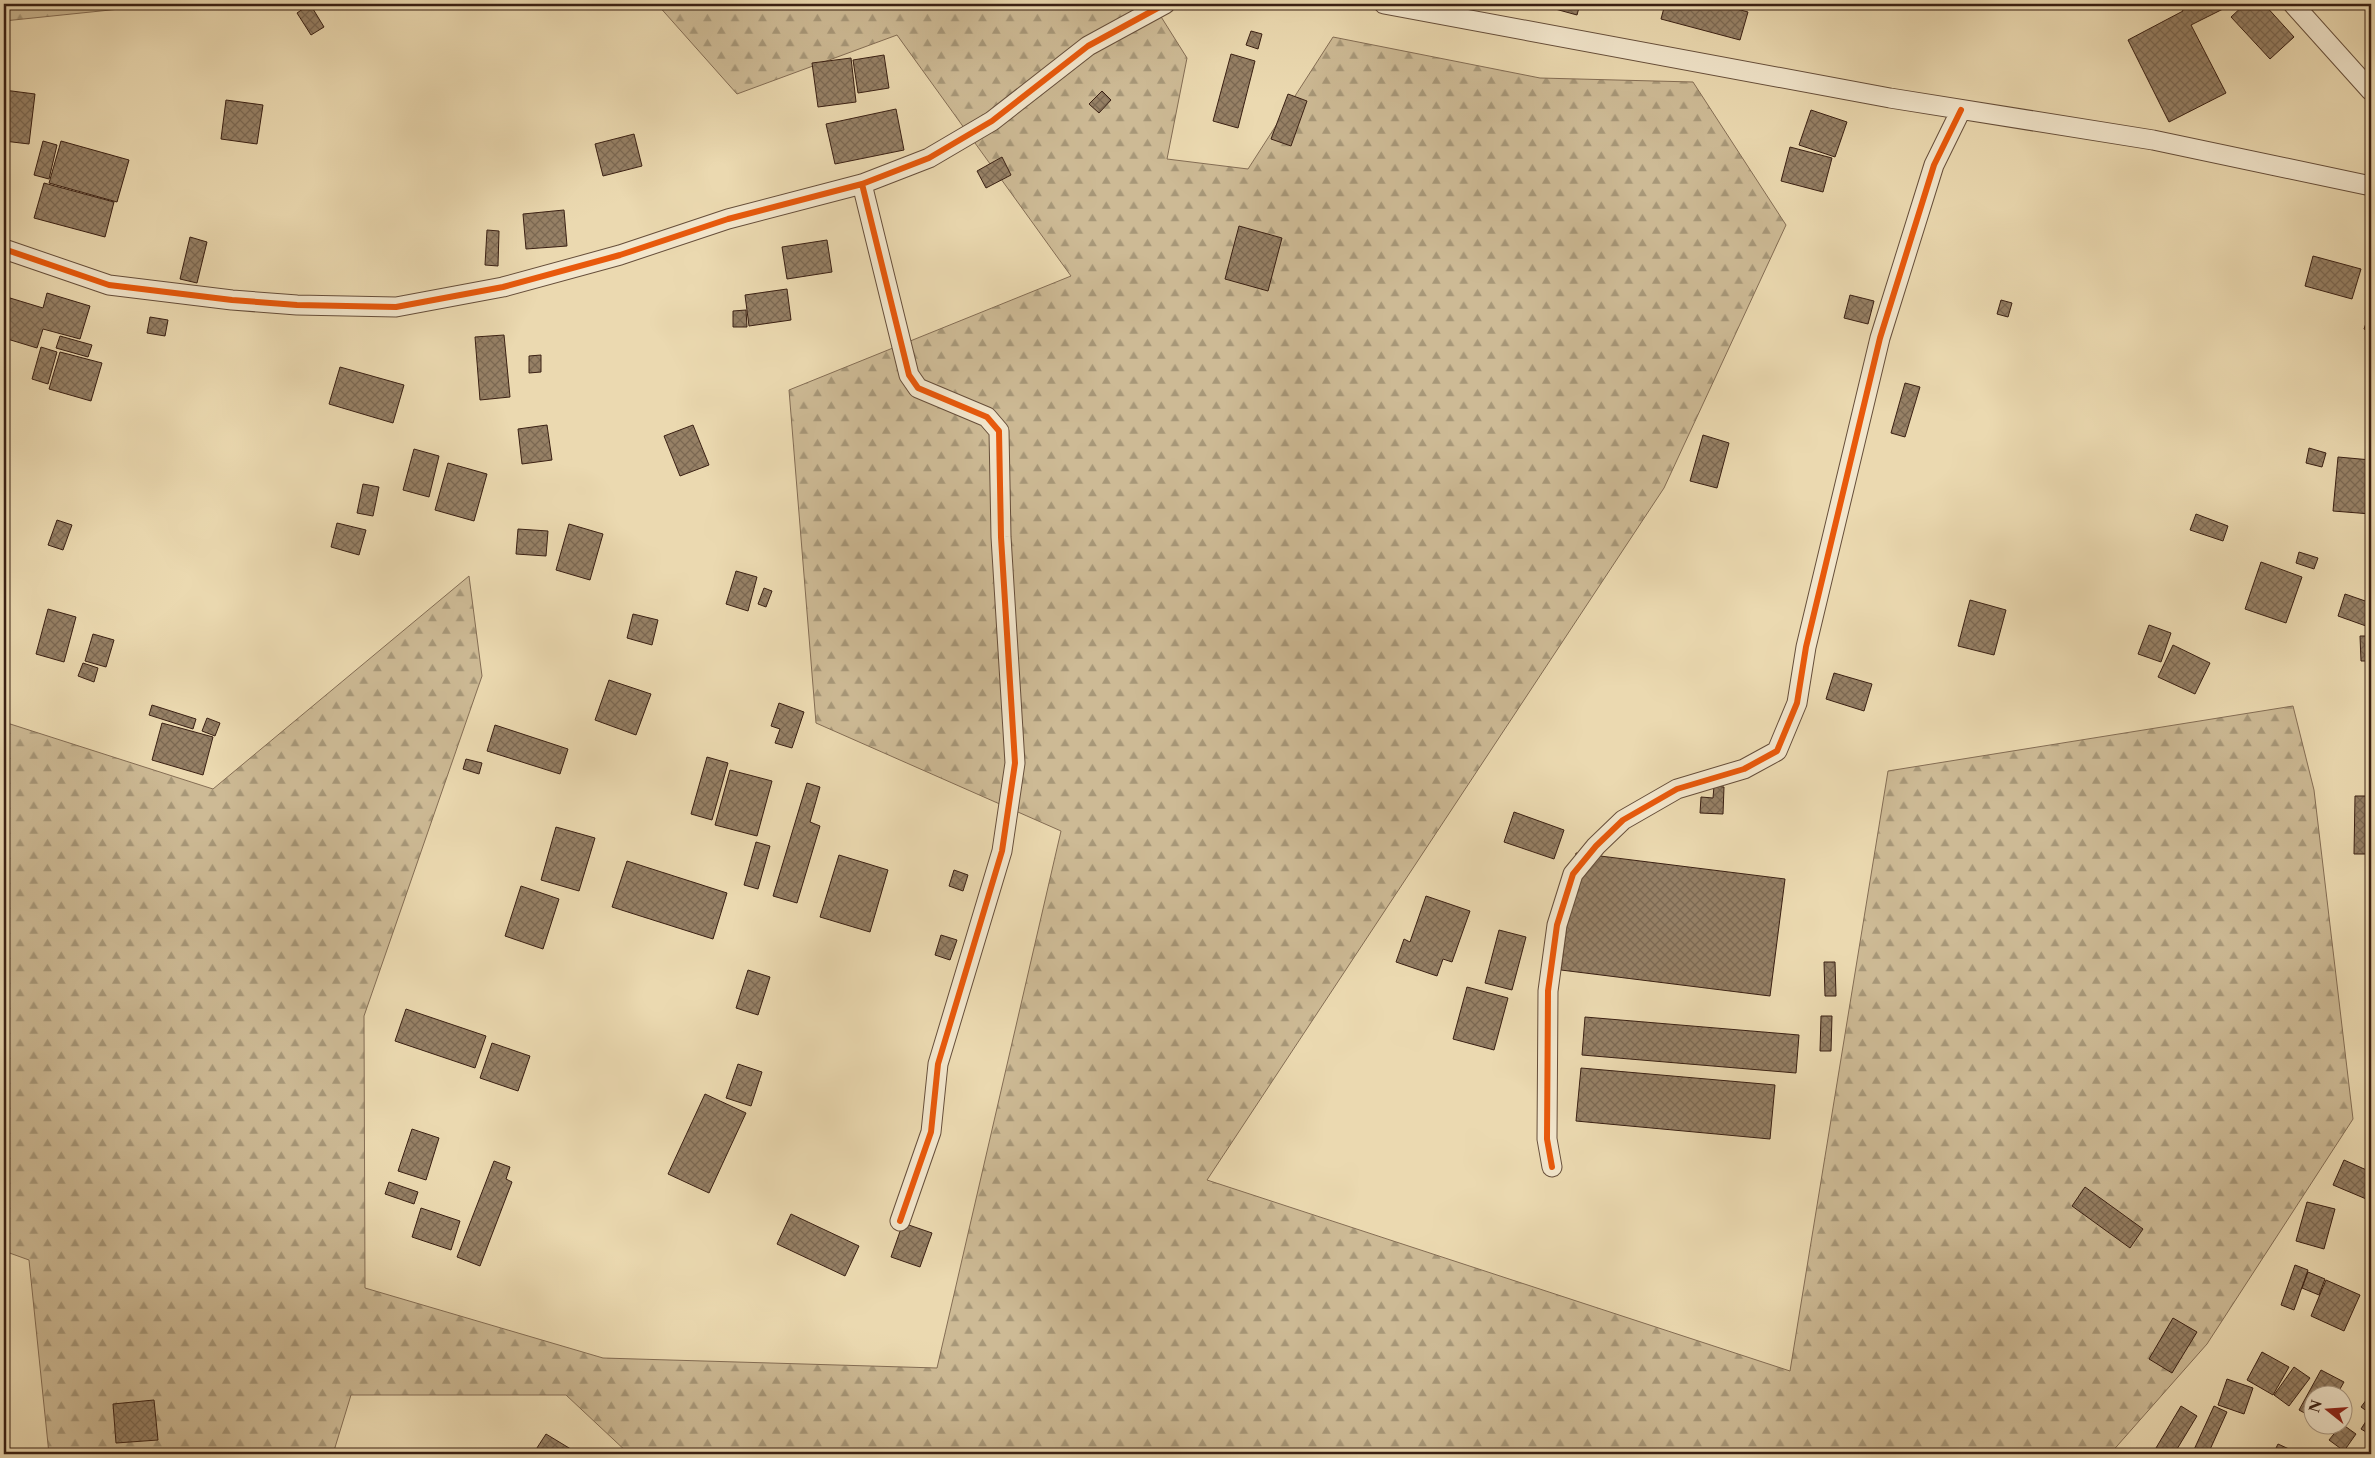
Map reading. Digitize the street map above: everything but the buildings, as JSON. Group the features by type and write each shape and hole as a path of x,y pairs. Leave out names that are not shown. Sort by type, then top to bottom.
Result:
{"street":[{"path":"4,250 109,285 232,300 297,305 396,307 503,287 620,255 728,219 862,184 929,158 992,121 1088,46 1165,4"},
{"path":"1384,4 1961,110 2153,140 2371,186"},
{"path":"2293,4 2371,91"},
{"path":"1552,1167 1547,1139 1548,991 1557,925 1573,874 1596,846 1631,816 1677,789 1744,769 1777,751 1797,703 1806,647 1880,338 1934,165 1961,110"},
{"path":"862,184 909,375 918,388 987,417 999,431 1001,537 1016,763 1002,851 938,1064 930,1132 900,1221"}],"green space":[{"path":"4,4 168,4 4,21"},
{"path":"657,4 1153,4 1187,58 1167,159 1248,169 1333,37 1540,78 1693,82 1786,225 1664,488 1207,1180 1790,1371 1888,771 2293,706 2314,790 2353,1119 2207,1344 2110,1454 629,1454 566,1395 351,1395 333,1454 49,1454 29,1260 4,1251 4,722 213,789 469,576 482,676 364,1016 365,1288 603,1358 937,1368 1061,831 816,723 789,390 1071,276 897,35 737,94"}],"cycle path":[{"path":"4,249 109,285 232,300 297,305 396,307 503,287 620,255 728,219 862,184 929,158 992,121 1088,46 1165,4"},
{"path":"1552,1167 1547,1139 1548,991 1557,925 1573,874 1596,846 1623,820 1677,789 1744,769 1777,751 1797,703 1806,647 1880,338 1934,165 1961,110"},
{"path":"862,184 909,375 918,388 987,417 999,431 1001,537 1015,763 1002,851 938,1064 931,1132 900,1221"}]}
